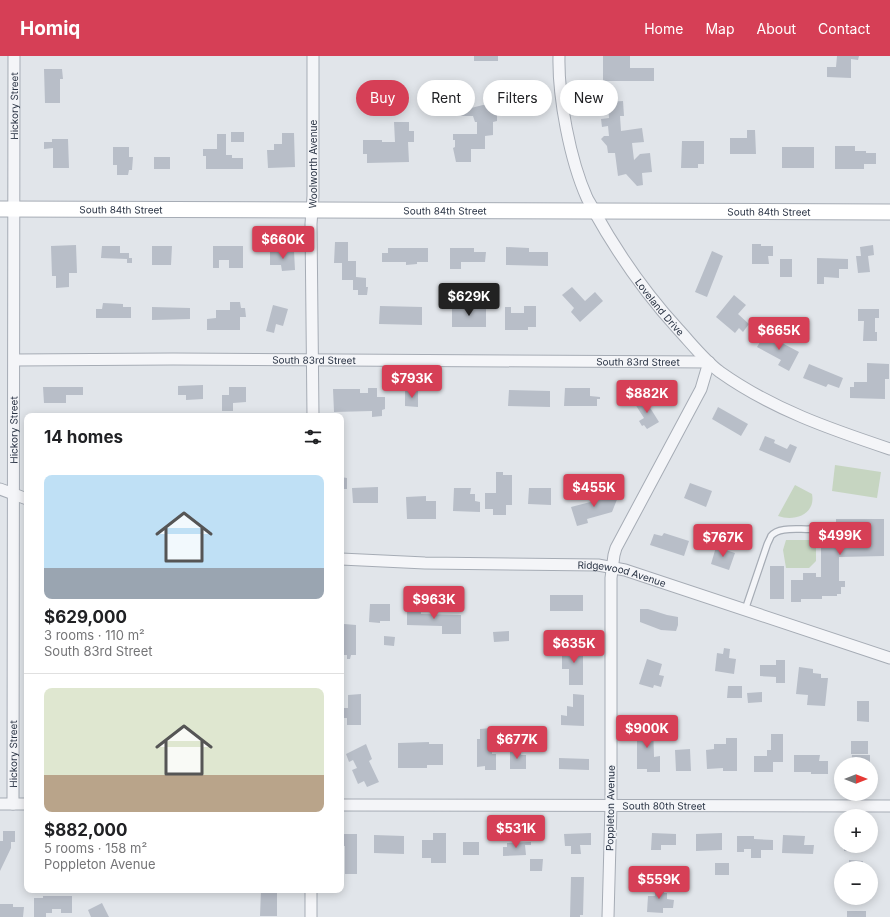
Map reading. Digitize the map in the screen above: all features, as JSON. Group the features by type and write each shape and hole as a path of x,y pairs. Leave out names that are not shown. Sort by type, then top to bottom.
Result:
{"main road":[{"name":"South 84th Street","path":"7,209 890,212"}],"street":[{"name":"Hickory Street","path":"13,804 13,494 15,360 7,209 14,56"},
{"name":"Woolworth Avenue","path":"313,56 313,413"},
{"name":"Loveland Drive","path":"559,56 560,83 563,105 572,149 587,198 618,252 643,288 662,311 709,362 719,371 747,389 782,409 890,449"},
{"name":"South 83rd Street","path":"15,360 709,362"},
{"name":"Poppleton Avenue","path":"608,917 611,806 612,568 616,548 701,389 709,362"},
{"path":"0,489 24,498"},
{"name":"Ridgewood Avenue","path":"344,558 425,563 590,564 625,570 890,658"},
{"path":"0,804 24,804"},
{"name":"South 80th Street","path":"344,805 890,806"},
{"path":"311,917 312,893"}],"lane":[{"path":"745,610 762,558 772,535 785,530 812,529"}],"green space":[{"path":"835,465 881,472 877,498 832,491"},
{"path":"795,485 812,494 811,507 803,515 797,517 785,518 778,516"},
{"path":"786,540 816,540 816,561 809,568 786,568 783,550"}],"building":[{"path":"474,56 498,56 498,61 474,61"},
{"path":"603,56 630,56 630,68 654,68 654,81 603,80"},
{"path":"837,56 859,56 858,60 851,59 851,78 827,77 827,67 836,67"},
{"path":"44,69 62,69 63,79 60,79 60,103 45,103"},
{"path":"618,101 623,101 624,116 620,116 621,131 642,128 644,142 632,143 634,160 640,154 650,153 652,172 642,173 643,185 637,186 626,174 618,176 615,153 608,153 607,146 601,139 604,136 609,136 608,126 602,127 601,119 609,118 609,116 618,116"},
{"path":"483,105 483,116 497,116 497,121 493,122 493,135 485,136 485,149 471,149 471,162 456,162 453,148 455,147 455,140 453,140 453,134 477,134 477,122 475,122 473,116 475,116 475,107"},
{"path":"394,122 409,122 409,131 414,131 414,142 408,142 409,162 367,163 367,154 363,154 363,140 395,142"},
{"path":"747,130 755,130 756,154 730,154 730,138 747,138"},
{"path":"231,132 244,132 244,142 231,142"},
{"path":"282,133 294,133 295,167 268,168 267,150 274,150 274,144 282,144"},
{"path":"217,134 226,134 226,155 232,155 232,158 243,158 243,169 206,169 206,156 203,156 203,149 217,149"},
{"path":"52,139 68,139 69,168 53,168 53,148 44,149 44,142 52,142"},
{"path":"682,141 704,141 704,164 698,164 698,168 681,168"},
{"path":"835,146 855,146 855,151 876,153 876,164 864,164 864,169 835,169"},
{"path":"113,147 129,147 129,157 133,157 132,170 129,170 128,175 117,175 117,165 113,165"},
{"path":"782,147 814,147 814,168 782,168"},
{"path":"154,157 170,157 170,169 154,169"},
{"path":"335,242 348,242 348,261 356,261 356,277 366,278 366,287 368,287 367,295 358,295 358,290 353,290 353,280 342,280 342,263 334,263"},
{"path":"752,244 773,246 773,256 768,256 769,264 752,264"},
{"path":"76,245 77,273 69,273 69,287 56,288 56,276 52,276 51,246"},
{"path":"873,245 874,255 868,256 870,272 858,273 856,256 861,256 860,247"},
{"path":"102,246 120,246 120,253 129,253 129,258 132,258 132,263 127,263 127,259 101,258"},
{"path":"152,246 172,246 171,265 152,265"},
{"path":"213,246 243,246 243,268 229,268 229,260 219,260 219,268 213,268"},
{"path":"506,247 529,248 529,252 548,252 548,266 506,265"},
{"path":"388,248 428,248 428,262 417,262 417,264 406,265 406,262 382,262 382,253 388,253"},
{"path":"450,248 474,248 474,252 486,252 485,262 461,262 461,269 450,269"},
{"path":"294,251 295,270 282,271 281,265 270,265 270,252"},
{"path":"712,251 723,256 707,297 695,292"},
{"path":"817,258 848,259 848,269 839,269 839,278 824,277 824,284 817,284"},
{"path":"780,259 792,259 792,277 780,277"},
{"path":"572,287 585,301 595,292 603,301 580,322 571,312 574,308 562,295"},
{"path":"734,295 746,305 738,314 749,324 743,332 739,328 735,333 716,317"},
{"path":"230,302 240,302 241,308 245,308 246,317 240,317 240,330 207,330 207,319 216,318 216,310 230,310"},
{"path":"103,303 123,304 123,307 131,307 131,318 96,318 96,309 102,309"},
{"path":"273,305 288,309 283,326 276,324 274,333 266,331"},
{"path":"380,306 422,307 422,325 379,324"},
{"path":"524,306 536,306 536,327 528,327 528,330 505,330 505,307 511,307 511,313 524,313"},
{"path":"152,307 190,308 190,319 152,320"},
{"path":"452,307 486,308 486,327 452,327"},
{"path":"858,309 879,309 879,318 875,318 875,332 877,332 877,341 863,341 864,321 858,321"},
{"path":"765,334 799,352 789,371 778,365 781,360 757,347"},
{"path":"867,363 889,364 889,379 885,379 885,399 850,398 850,387 854,387 854,382 867,382"},
{"path":"809,364 843,378 839,388 828,384 826,387 803,378"},
{"path":"203,385 203,399 186,400 186,395 178,395 178,386"},
{"path":"43,387 83,387 83,395 66,395 66,403 44,403"},
{"path":"229,387 246,387 246,402 233,403 233,411 222,411 222,395 229,395"},
{"path":"368,388 377,388 377,397 385,397 385,409 382,410 382,416 372,417 372,411 334,412 333,389 360,389 360,393 368,393"},
{"path":"565,388 590,388 590,396 600,397 600,399 597,399 597,406 564,406"},
{"path":"509,390 550,391 550,407 508,406"},
{"path":"405,391 418,391 418,407 405,406"},
{"path":"644,398 659,422 647,429 644,425 642,426 639,421 644,418 635,404"},
{"path":"718,407 748,424 741,436 712,419"},
{"path":"765,436 775,440 774,443 787,449 790,444 797,447 790,463 759,450"},
{"path":"496,472 503,472 503,475 512,475 512,505 506,505 506,515 493,515 493,509 485,509 485,493 496,493"},
{"path":"344,478 347,478 347,489 344,489"},
{"path":"690,483 712,491 706,507 684,498"},
{"path":"378,487 378,503 353,503 352,488"},
{"path":"454,488 471,488 470,494 475,494 475,501 480,502 480,512 453,511"},
{"path":"529,488 551,488 551,505 528,504"},
{"path":"602,491 618,497 612,512 587,519 588,523 577,526 571,507 598,500"},
{"path":"426,496 426,501 436,501 436,519 407,519 406,497"},
{"path":"836,519 884,519 884,556 839,557 839,581 845,581 845,587 841,587 841,594 837,594 837,596 822,596 822,599 801,599 801,602 791,602 791,580 803,580 803,573 816,573 816,577 821,577 821,533 836,533"},
{"path":"664,533 689,541 684,556 650,545 654,534 662,536"},
{"path":"716,547 735,553 729,570 711,564"},
{"path":"770,566 784,566 784,599 770,599"},
{"path":"550,595 583,595 583,611 550,611"},
{"path":"370,604 390,604 390,621 380,621 380,623 369,622"},
{"path":"407,605 421,605 421,614 461,615 461,634 442,634 442,626 407,625"},
{"path":"640,609 648,609 678,617 676,631 661,630 640,622"},
{"path":"344,624 356,625 356,655 351,655 350,659 347,659 347,655 344,655"},
{"path":"509,631 509,641 494,642 493,632"},
{"path":"384,636 395,637 394,646 384,645"},
{"path":"562,646 583,646 583,685 569,685 569,669 562,669"},
{"path":"724,648 730,649 729,658 736,659 734,674 715,671 717,653 723,654"},
{"path":"647,659 662,664 659,675 664,676 661,687 654,685 653,688 639,684"},
{"path":"776,660 785,660 785,683 776,683 776,677 760,676 760,665 776,665"},
{"path":"799,667 813,669 813,673 821,674 821,678 828,678 825,706 807,705 808,695 796,694"},
{"path":"728,686 742,686 742,698 727,698"},
{"path":"762,692 762,702 748,703 747,693"},
{"path":"361,694 361,725 347,725 347,718 344,718 344,708 348,708 348,695"},
{"path":"573,694 584,695 584,726 561,725 561,715 567,716 567,706 573,707"},
{"path":"857,701 869,701 869,722 857,721"},
{"path":"637,723 653,723 654,757 660,756 660,772 647,772 647,769 637,769"},
{"path":"491,728 492,754 496,754 496,770 485,770 485,766 477,767 477,739 480,739 480,729"},
{"path":"771,734 783,734 783,762 773,762 773,772 754,772 754,756 767,756 767,750 771,750"},
{"path":"726,738 737,738 737,771 723,771 723,768 707,769 706,750 714,749 714,744 726,744"},
{"path":"851,741 868,741 868,754 851,754"},
{"path":"429,742 429,744 443,744 443,765 427,765 427,768 398,768 398,743"},
{"path":"366,744 372,759 369,761 379,782 367,787 364,781 358,784 352,770 357,768 353,760 349,762 346,754"},
{"path":"510,749 521,749 521,755 526,755 526,769 510,769"},
{"path":"690,749 691,771 676,771 675,750"},
{"path":"794,755 820,755 819,761 828,761 828,774 794,772"},
{"path":"852,755 870,755 870,757 852,757"},
{"path":"559,758 589,759 589,770 559,769"},
{"path":"3,831 15,831 15,842 11,842 11,848 0,871 0,841 3,841"},
{"path":"433,833 446,833 446,863 431,863 431,858 422,858 422,840 433,840"},
{"path":"591,833 591,845 580,845 581,854 571,854 571,846 565,846 564,834"},
{"path":"652,833 676,834 676,845 661,845 661,850 651,850"},
{"path":"722,833 722,850 696,851 696,834"},
{"path":"344,834 357,834 357,874 345,874"},
{"path":"374,835 404,836 404,854 374,853"},
{"path":"783,835 805,836 804,845 814,845 813,854 782,853"},
{"path":"737,836 754,836 754,839 773,840 773,850 761,850 761,858 751,858 751,849 744,849 744,852 737,852"},
{"path":"463,842 479,842 479,855 463,855"},
{"path":"531,842 531,845 525,845 526,855 503,856 503,847 507,847 507,843"},
{"path":"530,859 543,859 542,871 530,871"},
{"path":"715,863 729,863 729,875 715,875"},
{"path":"571,877 584,877 583,915 580,915 580,917 570,917"},
{"path":"655,882 664,883 664,893 667,893 667,899 674,900 673,908 663,908 663,913 647,912 648,896 655,896"},
{"path":"261,893 277,893 277,916 260,916"},
{"path":"43,896 72,896 72,913 61,913 61,909 52,909 52,913 46,913 46,917 34,917 34,898 43,898"},
{"path":"102,903 109,917 91,917 88,910"},
{"path":"0,904 13,904 13,907 24,907 23,917 0,917"},
{"path":"847,911 866,911 866,917 847,917"}]}
